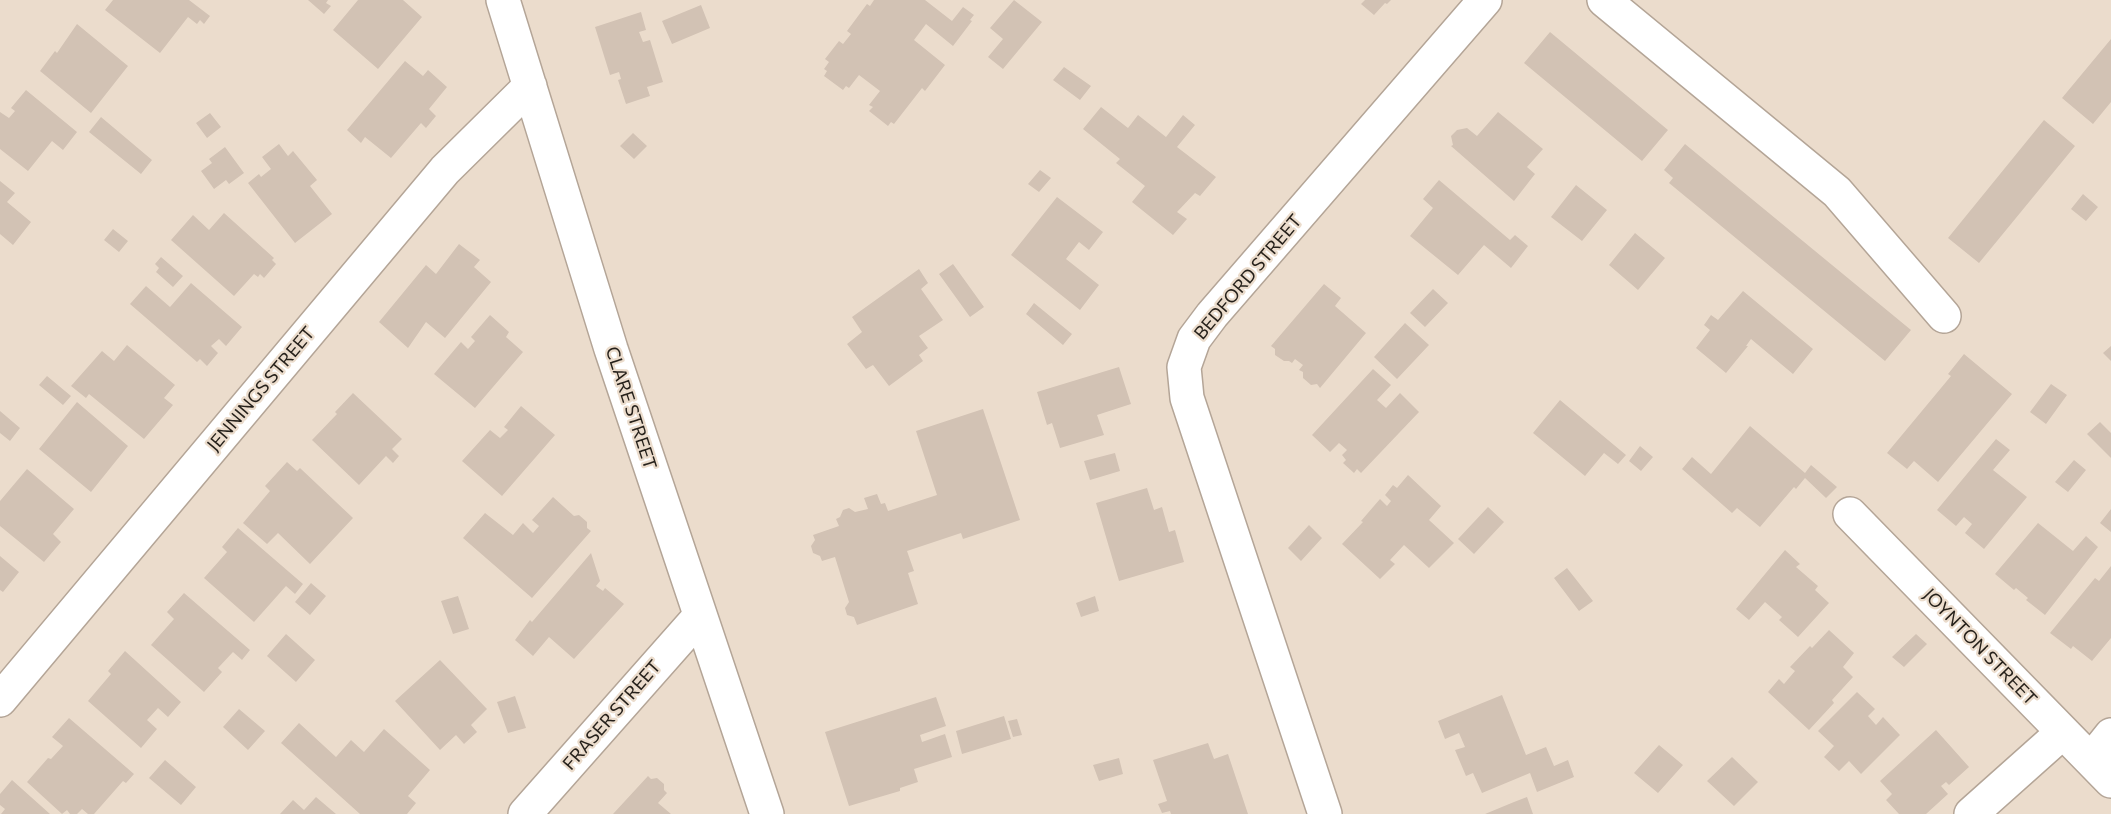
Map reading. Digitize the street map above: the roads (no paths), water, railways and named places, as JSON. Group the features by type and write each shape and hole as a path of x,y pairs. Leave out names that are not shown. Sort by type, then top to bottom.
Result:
{"street":[{"name":"CLARE STREET","path":"503,0 611,349 767,814"},
{"name":"BEDFORD STREET","path":"1325,814 1187,398 1184,368 1194,339 1212,315 1485,0"},
{"path":"1604,0 1837,192 1944,316"},
{"name":"JENNINGS STREET","path":"0,700 445,170 530,86"},
{"name":"JOYNTON STREET","path":"1850,514 2063,732 2104,759"},
{"name":"FRASER STREET","path":"525,814 699,616"},
{"path":"1971,814 2063,732"}]}
